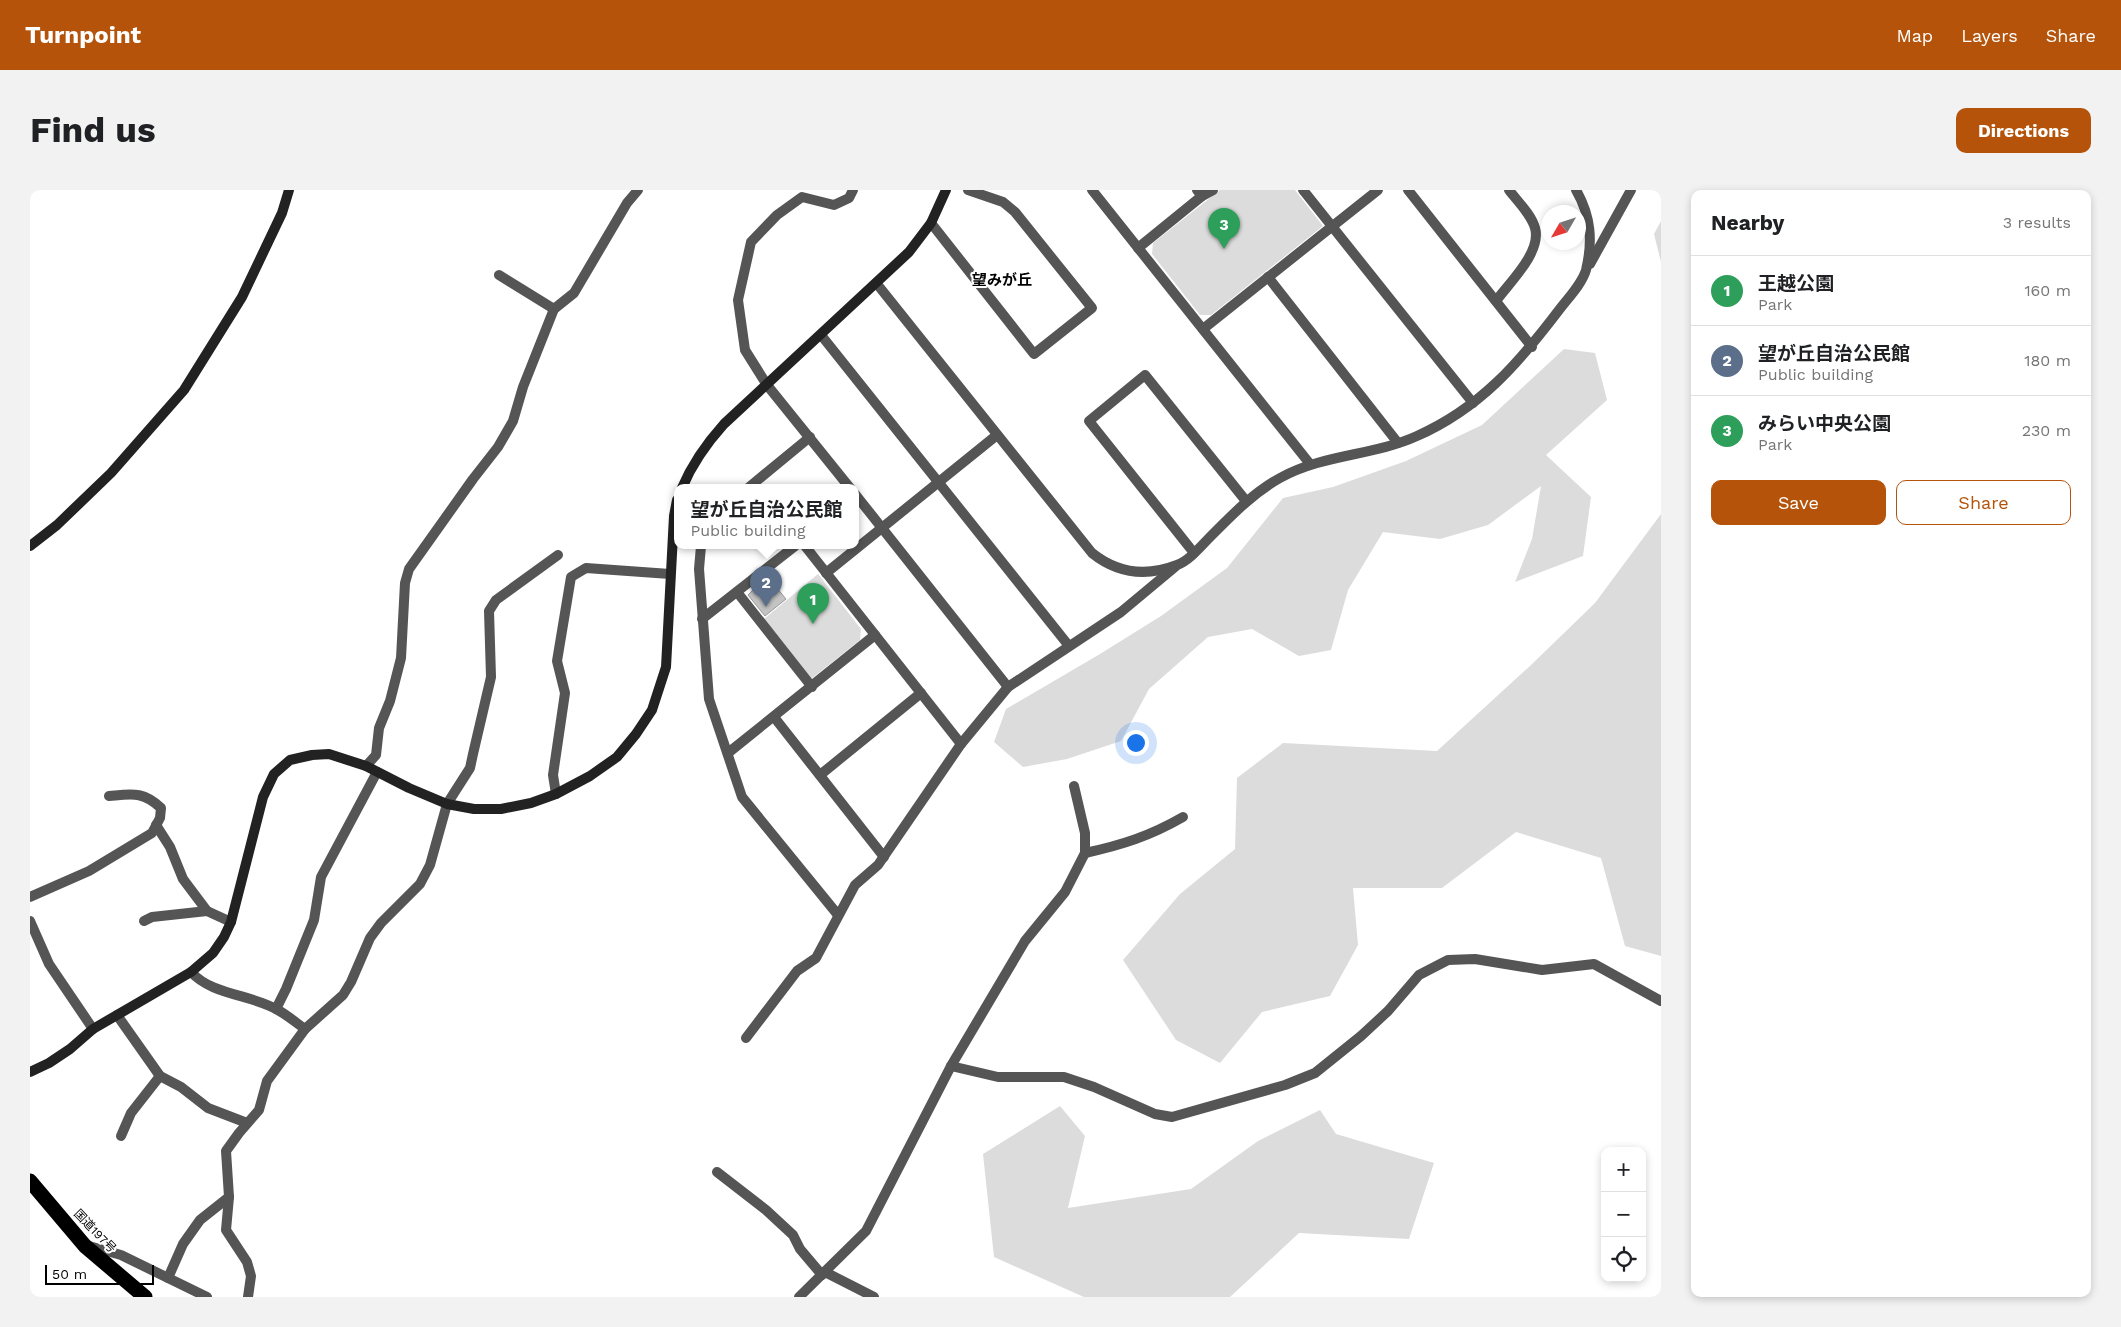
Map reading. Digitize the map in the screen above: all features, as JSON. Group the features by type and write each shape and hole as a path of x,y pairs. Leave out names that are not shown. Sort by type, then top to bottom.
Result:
{"highway":[{"name":"国道197号","path":"30,1181 85,1246 145,1297"}],"street":[{"path":"30,546 57,525 111,473 184,390 242,297 282,213 289,190"},
{"path":"366,766 376,755 379,728 390,701 401,658 405,583 409,569 473,478 498,447 513,421 523,387 554,309 574,293 627,203 638,190"},
{"path":"847,484 768,385 745,350 738,300 751,242 777,216 802,197 834,205 849,198 852,190"},
{"path":"684,484 708,442 909,252 931,223 946,190"},
{"path":"931,223 1034,354 1092,308 1015,212 1003,202 968,190"},
{"path":"1092,190 1310,464"},
{"path":"1138,248 1200,193 1213,190"},
{"path":"1202,329 1378,190"},
{"path":"1408,190 1532,346"},
{"path":"1496,301 1528,260 1533,251 1536,238 1536,230 1529,216 1509,190"},
{"path":"1576,190 1583,204 1590,227 1591,242 1585,272"},
{"path":"746,1038 798,971 816,958 855,885 878,865 961,744 1008,687 1121,612 1194,553 1246,501 1279,478 1310,464 1398,443 1438,426 1473,403 1508,373 1532,346 1575,290 1631,190"},
{"path":"1307,191 1332,226 1473,403"},
{"path":"499,275 554,309"},
{"path":"1268,277 1398,443"},
{"path":"877,284 1084,545 1095,556 1112,566 1128,571 1157,571 1178,565"},
{"path":"821,335 1069,646"},
{"path":"1194,553 1088,421 1145,375 1246,501"},
{"path":"859,546 997,435"},
{"path":"753,484 810,437"},
{"path":"859,499 1008,687"},
{"path":"30,1072 63,1054 93,1029 191,972 213,953 231,922 263,796 274,774 290,760 312,755 330,754 366,766 447,804 474,809 500,809 531,803 556,794 590,776 617,757 636,734 652,710 666,667 674,516"},
{"path":"701,549 699,569 709,699 742,797 838,915"},
{"path":"702,619 791,549"},
{"path":"807,549 961,744"},
{"path":"826,573 856,549"},
{"path":"248,1297 251,1276 247,1262 226,1230 229,1197 226,1151 259,1110 267,1081 305,1029 343,996 352,982 370,938 381,923 420,884 430,865 447,804 470,768 491,677 489,612 496,600 558,555"},
{"path":"556,794 553,775 565,693 557,661 571,577 586,568 670,574"},
{"path":"737,592 812,686"},
{"path":"728,753 875,635"},
{"path":"820,775 921,693"},
{"path":"774,717 884,856"},
{"path":"276,1009 314,920 321,877 377,772"},
{"path":"799,1297 866,1231 952,1066 1025,942 1064,892 1085,853 1085,833 1074,786"},
{"path":"30,897 89,871 152,833 160,818 161,808 148,797 132,794 109,796"},
{"path":"1085,853 1123,845 1161,829 1183,817"},
{"path":"156,825 170,848 183,879 207,911 231,922"},
{"path":"144,920 152,917 207,911"},
{"path":"30,921 49,964 93,1029"},
{"path":"952,1066 998,1077 1064,1077 1094,1087 1155,1114 1172,1117 1285,1085 1315,1073 1361,1036 1388,1011 1419,975 1448,960 1475,959 1542,970 1594,964 1661,1001"},
{"path":"191,972 211,987 243,996 276,1009 305,1029"},
{"path":"116,1015 160,1076 181,1087 208,1108 247,1123"},
{"path":"121,1136 131,1113 160,1076"},
{"path":"717,1172 766,1210 793,1235 800,1249 823,1273 874,1297"},
{"path":"168,1278 184,1244 200,1220 229,1197"},
{"path":"85,1246 122,1255 207,1297"}],"shaded area":[{"path":"1220,190 1295,190 1323,226 1211,315 1200,315 1152,254 1153,243"},
{"path":"1661,221 1661,262 1654,234"},
{"path":"1564,349 1595,353 1607,400 1546,455 1591,497 1583,556 1515,582 1532,539 1541,486 1488,525 1440,539 1383,532 1348,590 1331,650 1299,656 1252,629 1208,637 1149,689 1121,741 1067,759 1023,767 994,742 1006,709 1161,616 1227,568 1283,498 1333,487 1406,461 1482,425"},
{"path":"1661,514 1661,956 1625,946 1601,858 1516,832 1442,888 1353,888 1358,945 1330,996 1262,1012 1220,1063 1176,1040 1123,960 1180,894 1235,849 1237,778 1283,743 1437,751 1595,603"},
{"path":"818,574 861,629 860,640 811,679 764,619"},
{"path":"1060,1106 1085,1136 1068,1208 1191,1189 1258,1141 1320,1110 1336,1134 1434,1163 1409,1239 1299,1233 1230,1297 1084,1297 994,1257 983,1154"}],"building":[{"path":"772,582 786,599 765,616 748,595 755,588 760,593"}],"place":[{"name":"みらい中央公園","path":"1224,249"},
{"name":"望が丘自治公民館","path":"766,607"},
{"name":"王越公園","path":"813,624"}],"district":[{"name":"望みが丘","path":"1002,280"}]}
